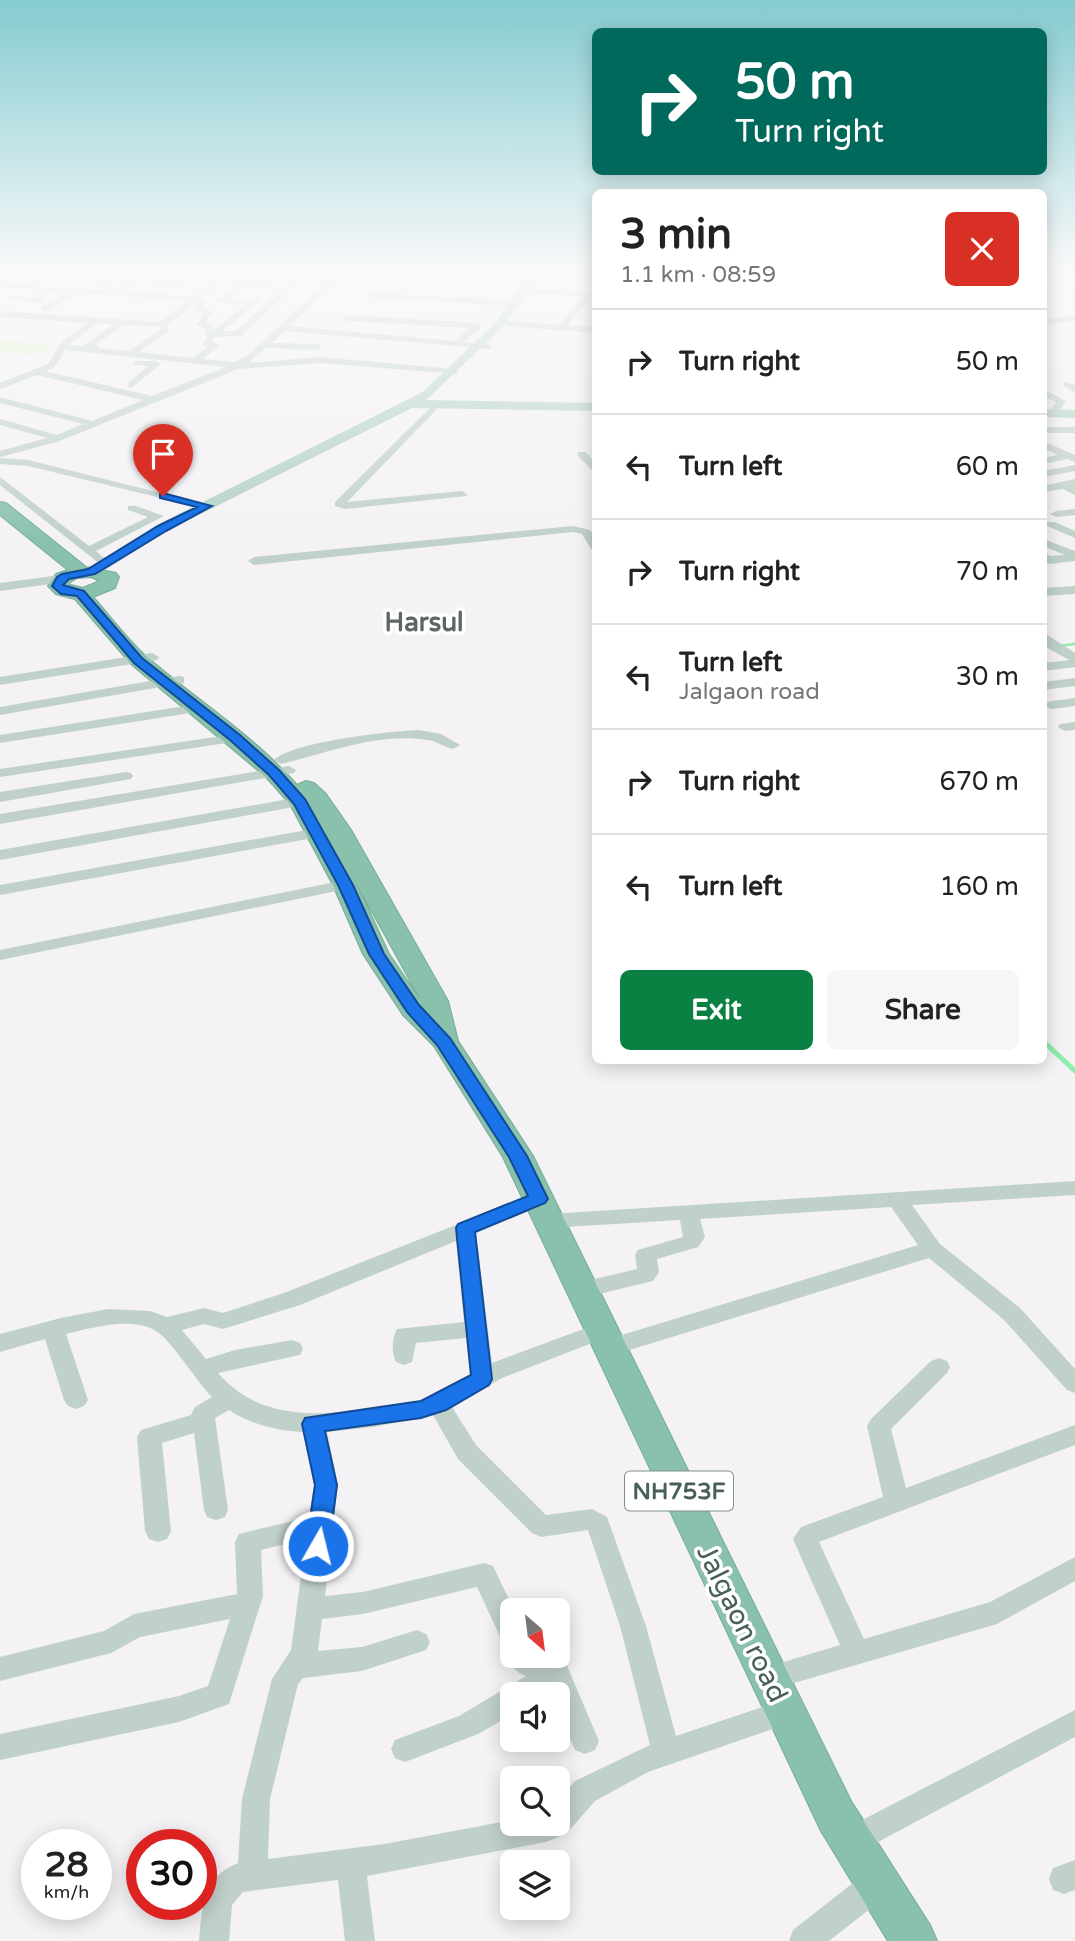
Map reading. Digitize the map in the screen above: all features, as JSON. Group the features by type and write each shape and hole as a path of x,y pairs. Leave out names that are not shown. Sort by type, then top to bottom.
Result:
{"highway":[{"name":"Jalgaon road","path":"0,507 86,578 145,658 318,799 339,830 435,1001 444,1041"},
{"name":"Jalgaon road","path":"0,521 86,578"},
{"name":"Jalgaon road","path":"173,682 198,708 235,738 281,767 345,885 376,954 413,1009 444,1041 518,1156 836,1816 914,1941"}],"main road":[{"path":"86,578 162,528 425,404 467,361"},
{"path":"86,578 425,404 447,389 471,361"},
{"path":"425,404 592,407"},
{"path":"1047,413 1075,414"}],"street":[{"path":"51,366 54,361"},
{"path":"114,361 156,364 131,385"},
{"path":"199,361 235,366 312,361"},
{"path":"0,454 59,438 93,418 155,400 243,361"},
{"path":"326,361 454,372"},
{"path":"0,389 51,366 169,394"},
{"path":"36,372 155,400"},
{"path":"0,389 93,418"},
{"path":"1047,394 1061,401"},
{"path":"1047,412 1061,401 1075,397"},
{"path":"0,400 93,418"},
{"path":"425,404 339,504 462,495"},
{"path":"0,410 12,413"},
{"path":"0,422 59,438"},
{"path":"0,435 29,430"},
{"path":"1047,430 1075,430"},
{"path":"1056,430 1075,438"},
{"path":"1047,446 1070,455"},
{"path":"582,454 592,466"},
{"path":"1047,460 1070,455"},
{"path":"0,461 28,463 207,506"},
{"path":"1047,473 1075,468"},
{"path":"0,480 88,551"},
{"path":"1047,488 1070,484 1075,492"},
{"path":"0,507 27,502"},
{"path":"88,551 158,516 132,508"},
{"path":"1075,512 1054,519 1075,535"},
{"path":"22,526 48,519"},
{"path":"254,561 573,529 590,532"},
{"path":"1047,544 1072,553"},
{"path":"0,587 86,578 88,551"},
{"path":"1047,559 1072,553"},
{"path":"1047,592 1075,590"},
{"path":"1047,641 1071,658"},
{"path":"0,681 145,658"},
{"path":"1047,666 1071,658"},
{"path":"0,711 173,682"},
{"path":"1047,686 1075,682"},
{"path":"1051,705 1075,702"},
{"path":"0,739 198,708"},
{"path":"0,819 281,767 302,753 407,735 432,736 453,745"},
{"path":"0,773 235,738"},
{"path":"0,797 126,776"},
{"path":"0,855 300,802"},
{"path":"0,890 318,833"},
{"path":"0,955 345,885"},
{"path":"166,1326 204,1315 223,1321 292,1299 465,1228 544,1210 688,1211 1075,1188"},
{"path":"896,1198 932,1248 1012,1314 1072,1375"},
{"path":"582,1290 645,1275 649,1272 646,1255 694,1240 688,1211"},
{"path":"465,1228 482,1379"},
{"path":"0,1343 114,1317 154,1319 166,1326 229,1399 252,1412 313,1424 421,1410 438,1404 482,1379 606,1339 932,1248"},
{"path":"53,1329 76,1399"},
{"path":"404,1356 405,1335 477,1329"},
{"path":"202,1369 234,1359 292,1349"},
{"path":"897,1502 878,1426 939,1367"},
{"path":"216,1510 205,1412 229,1399"},
{"path":"438,1404 467,1452 541,1526 592,1519 598,1524 633,1626 666,1753"},
{"path":"158,1531 149,1437 204,1421"},
{"path":"252,1876 256,1799 286,1679 304,1654 326,1485 313,1424"},
{"path":"857,1653 806,1539 810,1535 1075,1435"},
{"path":"0,1747 213,1699 223,1688 251,1591 248,1542 321,1525"},
{"path":"769,1678 997,1612 1075,1568"},
{"path":"309,1609 363,1603 484,1574 500,1609"},
{"path":"0,1669 111,1641 134,1626 247,1604"},
{"path":"296,1666 362,1659 417,1642"},
{"path":"552,1668 584,1741"},
{"path":"541,1682 556,1673"},
{"path":"405,1749 468,1725 500,1707"},
{"path":"570,1809 590,1788 641,1761 786,1712"},
{"path":"851,1841 1075,1723"},
{"path":"214,1941 219,1894 237,1878 351,1863 501,1836"},
{"path":"351,1863 360,1941"},
{"path":"804,1941 878,1883"}],"waterway":[{"path":"1058,646 1075,644"},
{"path":"1047,1045 1075,1071"}],"district":[{"name":"Harsul","path":"424,622"}],"route":[{"path":"163,496 207,506 162,528 91,572 66,576 57,586 65,592 80,593 123,646 274,772 300,802 345,885 376,954 413,1009 444,1041 518,1156 539,1199 465,1228 482,1379 438,1404 421,1410 313,1424 326,1485 318,1546"}]}
